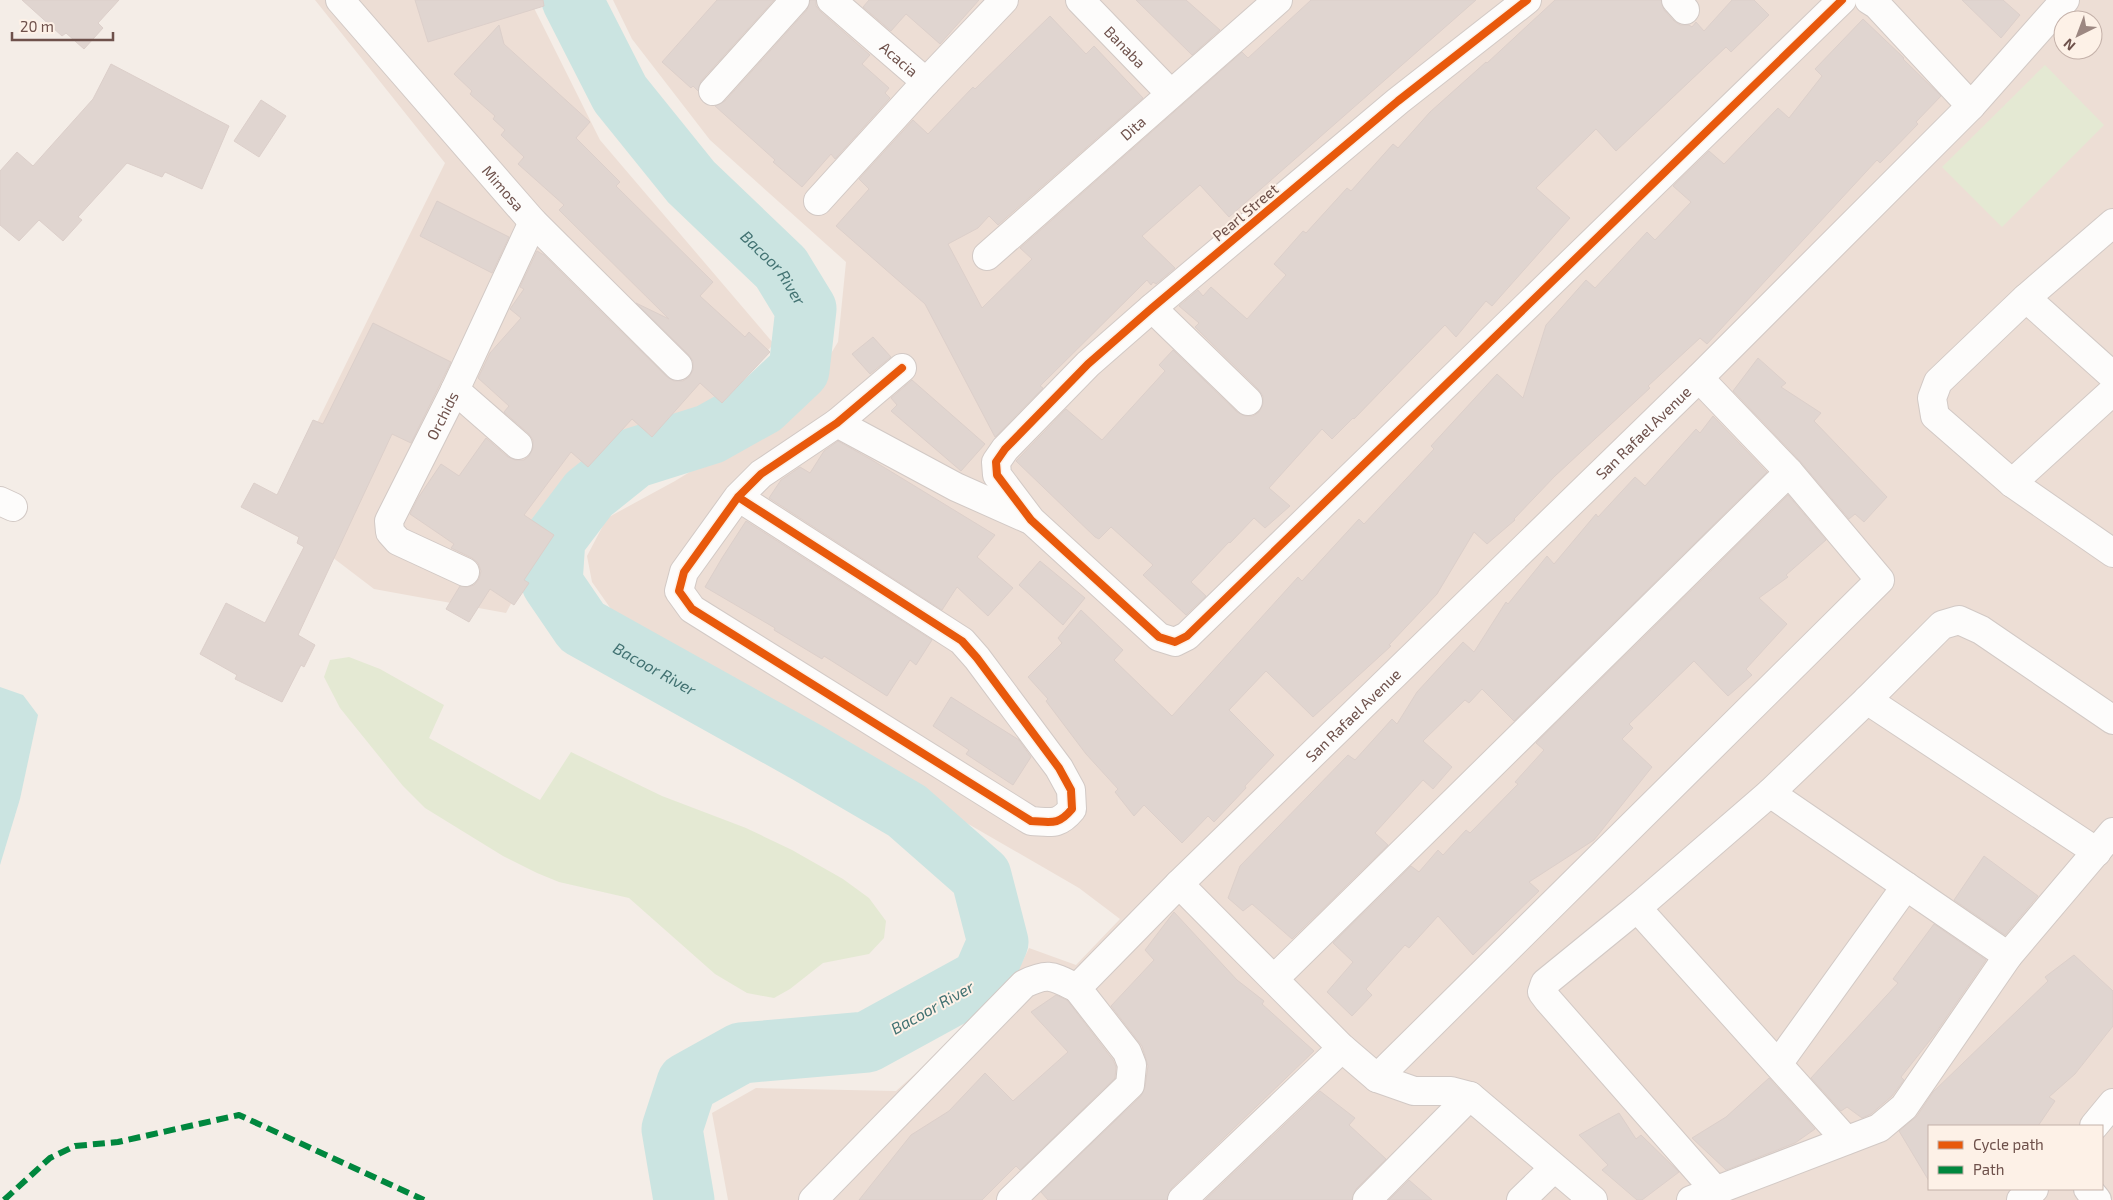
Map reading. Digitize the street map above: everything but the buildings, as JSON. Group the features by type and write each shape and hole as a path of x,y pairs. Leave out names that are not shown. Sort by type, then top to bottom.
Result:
{"street":[{"name":"Mimosa","path":"340,0 533,222 678,366"},
{"path":"712,91 795,0"},
{"name":"Acacia","path":"831,0 926,82 1004,0"},
{"name":"Banaba","path":"1080,0 1170,93"},
{"name":"Dita","path":"987,256 1170,93 1278,0"},
{"name":"Pearl Street","path":"1031,520 997,476 996,462 1005,449 1088,364 1152,308 1398,101 1527,0"},
{"path":"837,423 956,487 1031,520 1159,637 1175,642 1188,636 1842,0"},
{"path":"1869,0 1877,5 1971,106"},
{"name":"San Rafael Avenue","path":"1076,988 1179,884 1699,378 1971,106 2065,0"},
{"path":"818,201 926,82"},
{"name":"Orchids","path":"464,572 398,541 390,532 389,521 455,390 533,222"},
{"path":"2113,223 2026,298 1938,382 1932,398 1935,416 2012,483 2113,553"},
{"path":"2026,298 2113,376"},
{"path":"1152,308 1248,401"},
{"path":"738,497 962,641 977,658 1059,768 1071,790 1072,809 1064,819 1054,822 1031,821 692,609 679,591 684,572 738,497 761,474 837,423 902,368"},
{"path":"1377,1078 1880,580 1789,472 1699,378"},
{"path":"455,390 518,445"},
{"path":"2012,483 2113,391"},
{"path":"1274,979 1789,472"},
{"path":"1867,700 2105,842 2008,956 1904,1107 1879,1128 1703,1195 1542,992 1545,983 1637,908 1770,793 1942,625 1959,620 1981,630 2113,720"},
{"path":"1770,793 2008,956"},
{"path":"1179,884 1342,1048 1377,1078 1414,1091 1451,1091 1470,1096 1593,1200"},
{"path":"1778,1064 1906,886"},
{"path":"1637,908 1846,1140"},
{"path":"813,1200 1024,984 1036,978 1051,976 1076,988 1127,1052 1132,1064 1130,1085 1011,1200"},
{"path":"1182,1200 1342,1048"},
{"path":"1367,1200 1470,1096"},
{"path":"2095,1125 2113,1103"},
{"path":"1521,1200 1554,1168"},
{"path":"2021,1200 2033,1190"},
{"path":"2089,1190 2097,1200"}],"shaded area":[{"path":"315,0 530,0 600,140 774,344 722,396 583,468 506,613 374,589 273,512 445,163"},
{"path":"613,0 2113,0 2113,1200 728,1200 712,1113 756,1088 896,1091 990,1007 1012,983 1029,948 1076,965 1120,919 1079,888 790,721 625,629 592,582 587,556 607,518 675,481 757,431 813,383 838,342 846,262 710,140 632,39"}],"green space":[{"path":"2045,65 2104,125 2002,227 1942,167"},
{"path":"349,657 380,669 444,705 429,738 540,800 571,752 662,796 746,828 792,850 843,879 869,898 886,921 884,938 869,954 823,963 790,989 774,998 747,993 715,974 629,898 559,882 537,873 503,856 425,808 403,786 340,708 324,677 330,660"}],"water":[{"path":"0,687 23,695 38,715 20,799 0,865"}],"waterway":[{"name":"Bacoor River","path":"572,0 620,94 691,182 781,268 806,309 799,370 762,405 710,434 634,458 589,494 555,539 552,583 582,627 808,753 907,811 981,876 998,942 982,979 867,1042 741,1053 687,1083 672,1129 684,1200"}],"marked path":[{"path":"4,1200 50,1158 75,1146 118,1142 239,1115 424,1200"}],"cycle path":[{"path":"1527,0 1398,101 1152,308 1088,364 1005,449 996,462 997,475 1031,520 1159,637 1175,642 1187,636 1842,0"},
{"path":"738,497 962,641 977,658 1059,768 1071,790 1072,809 1062,818 1054,822 1031,821 692,609 679,591 684,572 738,497 761,474 837,423 902,368"}]}
